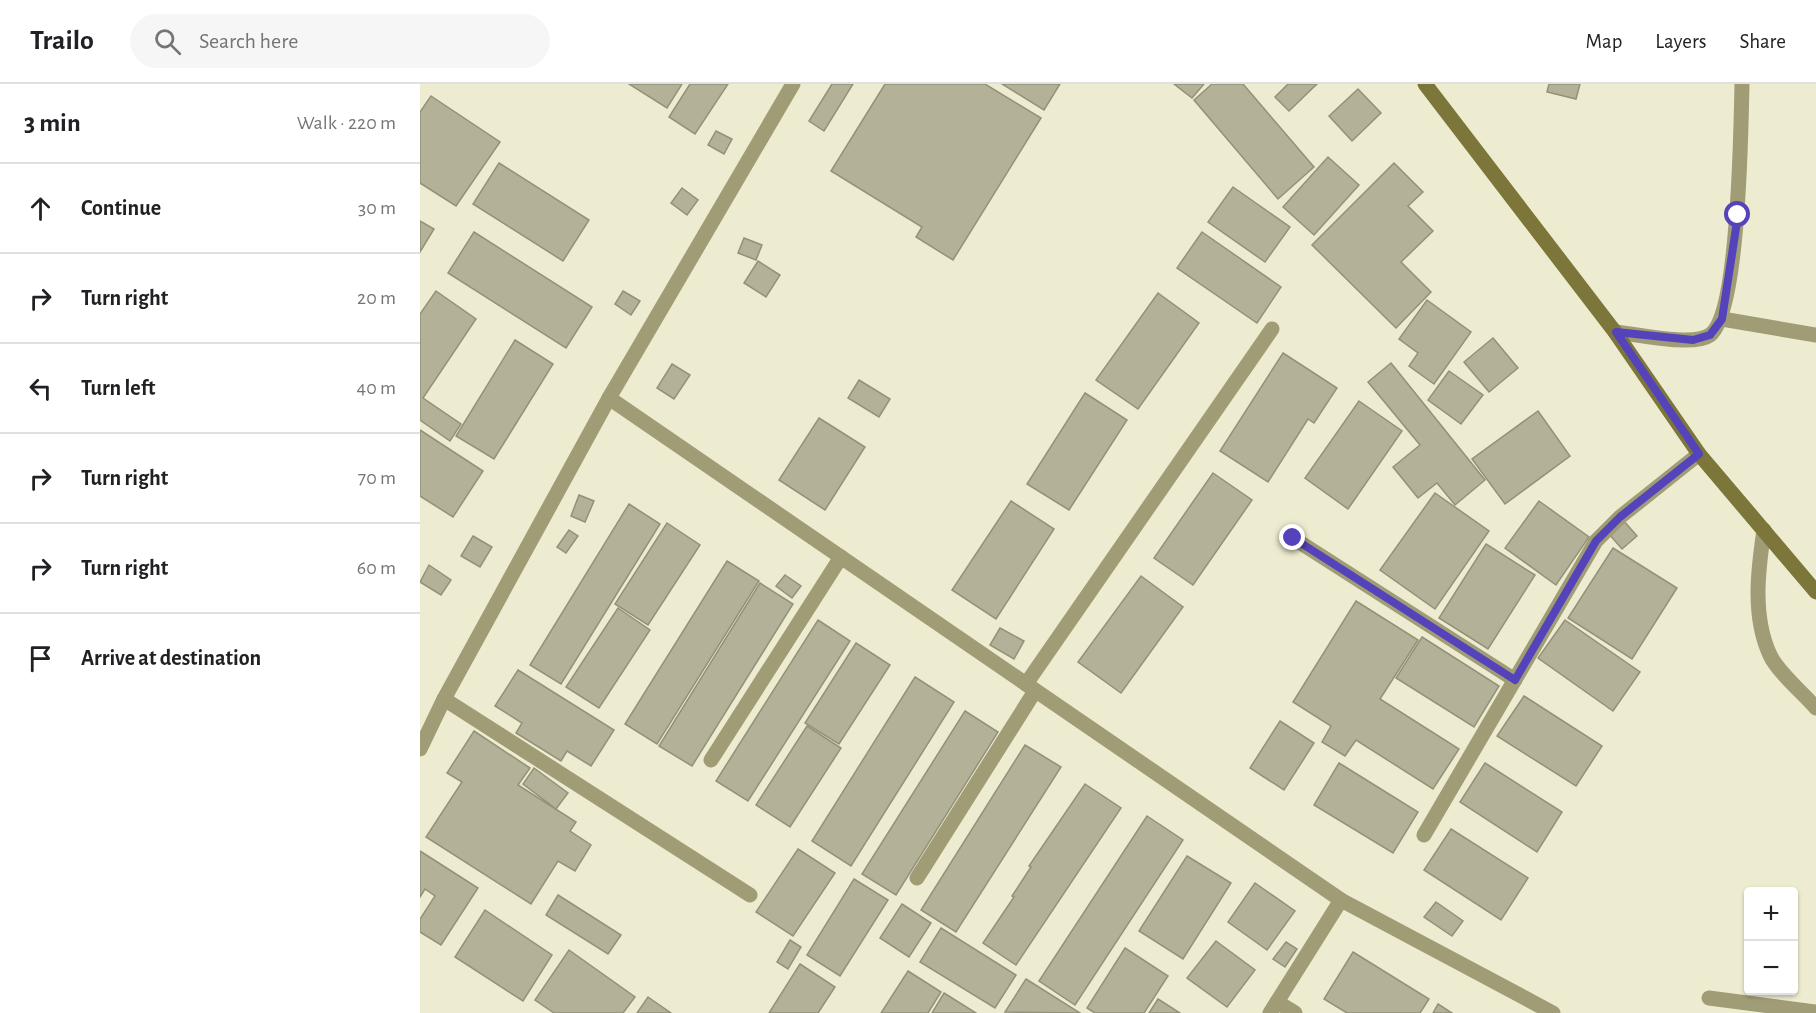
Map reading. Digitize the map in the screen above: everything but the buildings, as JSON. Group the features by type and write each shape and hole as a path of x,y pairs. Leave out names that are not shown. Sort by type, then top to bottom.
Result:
{"main road":[{"path":"1425,84 1616,332 1699,454 1814,590"}],"street":[{"path":"420,749 444,699 609,398 793,84"},
{"path":"1616,332 1693,340 1710,335 1722,319 1738,215 1743,84"},
{"path":"1722,319 1816,335"},
{"path":"917,879 1031,687 1272,329"},
{"path":"609,398 1341,900 1553,1013"},
{"path":"1424,835 1596,541 1620,517 1699,454"},
{"path":"1764,530 1757,579 1760,616 1770,656 1816,708"},
{"path":"1293,538 1515,680"},
{"path":"711,760 841,557"},
{"path":"444,699 750,895"},
{"path":"1295,1013 1273,1008 1341,900"},
{"path":"1709,998 1816,1012"}],"route":[{"path":"1293,538 1515,680 1596,541 1620,517 1699,454 1616,332 1693,340 1710,335 1722,319 1738,215"}]}
